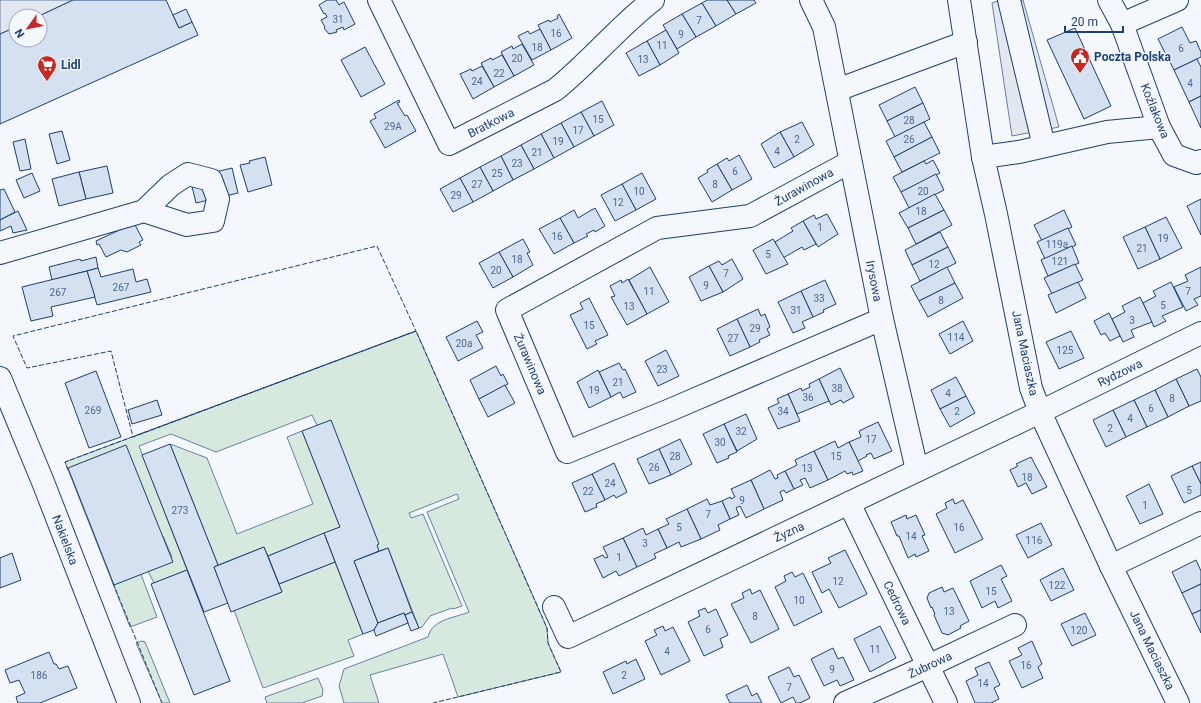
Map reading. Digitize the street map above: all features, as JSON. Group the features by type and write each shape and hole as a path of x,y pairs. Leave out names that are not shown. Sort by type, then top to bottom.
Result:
{"street":[{"name":"Bratkowa","path":"379,0 449,144 556,90 636,13 654,0"},
{"name":"Irysowa","path":"811,0 824,27 882,319 917,470"},
{"name":"Jana Maciaszka","path":"959,0 983,157 1031,388 1040,412 1111,566 1178,703"},
{"path":"1009,0 1044,146"},
{"name":"Koźlakowa","path":"1109,0 1122,24 1160,127 1174,155 1199,162"},
{"path":"1122,24 1177,0"},
{"path":"837,90 966,42"},
{"path":"983,157 1019,152 1107,132 1160,127"},
{"name":"Żurawinowa","path":"850,162 750,216 657,228 507,310 567,452 670,410 882,319"},
{"path":"0,253 144,211"},
{"name":"Rydzowa","path":"1040,412 1201,334"},
{"name":"Nakielska","path":"0,378 129,703"},
{"name":"Żyzna","path":"554,607 568,637 1040,412"},
{"name":"Cedrowa","path":"849,503 946,703"},
{"path":"1111,566 1201,523"},
{"name":"Żubrowa","path":"845,703 1015,625"}],"shaded area":[{"path":"0,0 73,0 48,12 48,8 8,8 8,30 0,34"},
{"path":"1001,0 1023,0 1059,127 1012,136 992,3"},
{"path":"416,331 547,628 548,643 561,672 458,697 443,654 370,675 379,703 344,703 339,686 344,669 428,637 434,626 445,620 469,612 427,512 459,499 457,494 409,513 411,518 423,514 462,606 430,616 422,627 419,628 388,548 379,551 312,415 216,452 171,434 139,446 187,570 154,583 146,567 172,557 163,536 133,553 157,617 130,627 65,462"},
{"path":"302,431 340,527 268,556 264,547 218,565 170,444 207,458 237,534 313,504 287,437"},
{"path":"335,562 363,634 348,640 354,656 263,688 234,610 282,592 279,584"},
{"path":"142,641 145,642 170,703 162,703 136,643"},
{"path":"318,678 323,690 322,696 302,703 267,703 265,697"}],"building":[{"name":"Lidl","path":"73,0 166,0 179,28 192,22 198,35 0,124 0,34 8,30 8,48 48,48 48,12"},
{"path":"327,0 336,0 339,5 344,2 355,24 344,30 343,27 336,30 337,32 329,34 324,28 325,27 321,20 327,17 319,5"},
{"path":"707,0 727,0 736,14 716,26 702,3"},
{"path":"727,0 754,0 756,3 736,14"},
{"path":"702,3 716,26 696,37 682,14"},
{"path":"186,9 192,22 179,28 173,15"},
{"path":"559,14 572,38 551,50 538,25 558,18 557,16"},
{"path":"682,14 696,37 677,49 663,25"},
{"path":"1182,27 1190,43 1196,41 1201,52 1201,57 1174,70 1158,39"},
{"name":"Poczta Polska","path":"1075,28 1111,106 1084,119 1047,40"},
{"path":"540,29 551,50 532,60 518,36 528,31 530,34"},
{"path":"666,30 679,53 660,65 647,41"},
{"path":"647,41 660,65 639,76 626,53"},
{"path":"522,44 534,65 514,76 501,52 512,46 513,49"},
{"path":"365,47 385,84 361,97 341,60"},
{"path":"502,55 514,76 494,87 481,63"},
{"path":"1197,59 1201,67 1201,96 1189,102 1174,70"},
{"path":"482,66 494,87 473,99 460,74 471,69 472,71"},
{"path":"915,87 923,103 887,121 879,105"},
{"path":"1201,96 1201,128 1189,102"},
{"path":"399,100 400,102 397,103 405,116 407,115 416,131 385,148 370,121 376,118 374,114"},
{"path":"602,101 614,125 594,136 581,112"},
{"path":"923,103 930,119 895,137 887,121"},
{"path":"581,112 594,136 574,147 561,123"},
{"path":"802,122 814,145 794,157 780,132"},
{"path":"924,122 932,137 894,157 886,141"},
{"path":"561,123 574,147 554,158 541,134"},
{"path":"62,131 70,160 57,164 49,134"},
{"path":"780,132 794,157 774,168 761,144"},
{"path":"541,134 554,158 534,169 521,145"},
{"path":"932,137 940,153 902,172 894,157"},
{"path":"25,139 31,169 20,171 13,142"},
{"path":"521,145 534,169 513,180 501,156"},
{"path":"739,155 752,179 732,190 717,164 727,158 729,161"},
{"path":"501,156 513,180 493,191 480,167"},
{"path":"265,157 272,185 248,192 240,165"},
{"path":"933,160 940,173 901,192 893,177 924,161 926,164"},
{"path":"717,164 732,190 712,202 698,178"},
{"path":"107,166 113,193 86,199 79,172"},
{"path":"480,167 493,191 473,202 460,178"},
{"path":"232,168 238,193 196,203 190,178"},
{"path":"79,172 86,199 59,206 52,179"},
{"path":"32,173 40,191 24,198 16,180"},
{"path":"642,173 656,199 636,210 622,184"},
{"path":"936,174 944,190 909,208 901,192"},
{"path":"460,178 473,202 453,212 440,189"},
{"path":"622,184 636,210 615,221 601,195"},
{"path":"4,189 15,212 0,220 0,190"},
{"path":"935,194 944,210 908,228 899,213"},
{"path":"1201,199 1201,235 1187,206"},
{"path":"595,208 605,226 595,232 594,230 586,234 588,236 574,243 560,218 574,210 578,218"},
{"path":"944,210 952,225 916,244 908,228"},
{"path":"1064,210 1072,227 1042,241 1034,225"},
{"path":"18,211 27,230 13,233 11,226 0,231 0,220"},
{"path":"827,214 838,234 818,247 803,221 814,215 816,219"},
{"path":"1166,217 1182,248 1160,259 1145,227"},
{"path":"560,218 574,243 554,254 539,229"},
{"path":"803,221 816,244 804,250 802,247 783,258 775,242 793,231 791,228"},
{"path":"132,224 135,225 143,240 139,242 141,245 127,252 121,250 106,257 99,244 97,245 96,241"},
{"path":"1145,227 1160,259 1138,269 1123,237"},
{"path":"1068,228 1076,245 1045,259 1037,242"},
{"path":"940,232 948,247 912,265 905,250"},
{"path":"523,239 530,252 527,253 533,265 513,277 499,252"},
{"path":"773,239 788,264 766,274 753,250"},
{"path":"1072,246 1079,263 1048,276 1041,260"},
{"path":"948,247 956,263 920,281 912,265"},
{"path":"499,252 513,277 493,288 479,263"},
{"path":"96,257 98,268 52,280 49,267 80,259 81,261"},
{"path":"732,259 743,279 723,292 709,266 719,261 722,265"},
{"path":"1075,264 1083,280 1052,294 1044,278"},
{"path":"709,266 723,292 701,301 689,277"},
{"path":"650,267 669,302 647,314 629,280"},
{"path":"947,267 955,283 919,301 911,286"},
{"path":"1201,267 1201,296 1194,299 1198,305 1186,311 1174,287 1188,281 1185,275"},
{"path":"98,268 101,277 133,269 136,282 147,279 151,292 97,305 87,271"},
{"path":"87,271 95,297 51,307 53,316 31,321 22,287"},
{"path":"628,279 647,314 627,325 611,297 615,296 610,286 621,280 622,283"},
{"path":"825,280 836,304 813,317 801,291"},
{"path":"1078,282 1086,298 1056,313 1048,295"},
{"path":"1171,282 1183,307 1162,316 1166,321 1154,327 1143,303 1156,296 1153,291"},
{"path":"955,283 963,298 928,317 919,301"},
{"path":"801,291 813,317 802,322 805,328 793,333 778,302"},
{"path":"1140,297 1152,322 1131,330 1134,337 1123,342 1112,319 1125,312 1122,306"},
{"path":"589,298 608,335 595,341 597,344 587,349 570,315 583,309 580,303"},
{"path":"758,309 761,316 765,314 770,327 767,329 770,335 759,340 760,342 750,347 737,319"},
{"path":"1109,313 1120,336 1110,341 1105,333 1101,335 1094,321"},
{"path":"737,319 750,347 730,356 717,329"},
{"path":"477,321 483,332 476,335 483,348 458,361 446,337"},
{"path":"963,321 973,341 950,354 939,334"},
{"path":"1071,331 1084,358 1059,369 1046,342"},
{"path":"666,350 679,376 658,386 645,361"},
{"path":"619,363 623,370 625,369 636,392 623,398 620,392 611,397 599,372"},
{"path":"496,366 501,376 503,374 508,384 479,399 470,380"},
{"path":"840,368 854,397 843,403 841,400 831,405 819,379"},
{"path":"1197,369 1201,377 1201,401 1189,406 1176,379"},
{"path":"598,370 611,397 589,408 577,382"},
{"path":"96,371 121,437 89,448 65,383"},
{"path":"956,377 966,396 940,409 931,390"},
{"path":"819,379 829,401 797,414 788,394 801,388 802,391 810,387 809,384"},
{"path":"1176,379 1189,406 1168,417 1155,390"},
{"path":"505,385 515,403 488,417 479,399"},
{"path":"1155,390 1168,417 1147,427 1134,400"},
{"path":"788,394 800,421 778,429 768,408 779,403 777,399"},
{"path":"966,396 975,413 950,427 940,409"},
{"path":"157,400 162,415 132,424 128,410"},
{"path":"1134,400 1147,427 1126,437 1113,410"},
{"path":"1113,410 1126,437 1106,447 1093,420"},
{"path":"746,414 757,439 737,451 724,424"},
{"path":"331,420 379,544 377,545 379,551 354,561 378,623 374,630 363,634 324,533 340,527 302,431"},
{"path":"878,422 892,451 874,459 871,453 858,461 849,442 861,437 859,431"},
{"path":"724,424 737,452 728,456 729,458 717,463 703,434"},
{"path":"680,439 692,464 671,475 659,449"},
{"path":"835,441 838,448 849,442 863,471 853,475 852,472 847,474 845,471 828,480 814,451"},
{"path":"170,444 218,565 214,567 228,603 204,612 142,455"},
{"path":"126,445 173,562 114,585 68,468"},
{"path":"659,449 671,475 649,484 637,459"},
{"path":"814,451 828,480 810,488 805,478 800,480 803,485 794,489 785,471 797,465 795,460"},
{"path":"1031,457 1047,487 1032,494 1026,483 1018,487 1010,470 1018,466 1016,464"},
{"path":"1201,462 1201,484 1192,466"},
{"path":"614,463 627,492 616,498 614,495 605,500 592,474"},
{"path":"1192,466 1201,484 1201,495 1184,503 1171,476"},
{"path":"770,470 775,479 778,478 777,475 785,471 794,489 786,493 784,490 780,492 783,500 764,509 751,480"},
{"path":"592,474 605,500 596,504 597,507 585,512 572,483"},
{"path":"751,480 764,509 746,518 740,506 736,508 739,515 730,519 722,501 730,497 731,499 735,497 731,489"},
{"path":"1149,484 1163,514 1140,524 1126,496"},
{"path":"707,499 710,505 722,501 730,519 718,525 720,530 701,539 687,509"},
{"path":"953,499 955,504 963,500 983,539 955,553 936,514 947,508 945,503"},
{"path":"687,509 701,539 681,547 679,542 667,548 658,529 669,524 666,519"},
{"path":"906,515 907,519 916,515 925,535 922,536 929,551 916,557 915,554 908,558 899,536 897,536 891,522"},
{"path":"1041,523 1052,545 1028,558 1016,535"},
{"path":"643,528 646,535 658,529 667,548 654,554 656,558 637,567 623,538"},
{"path":"324,533 335,562 279,584 268,556"},
{"path":"623,538 637,567 619,576 616,571 603,578 594,559 603,555 605,558 608,557 603,547"},
{"path":"264,547 282,592 231,612 214,567"},
{"path":"388,548 412,612 405,615 404,613 378,623 354,561"},
{"path":"845,550 867,594 839,608 829,589 822,593 812,572 831,563 828,558"},
{"path":"12,553 21,580 0,588 0,558"},
{"path":"1196,560 1201,571 1201,584 1182,593 1172,572"},
{"path":"1001,565 1007,576 1001,579 1012,601 998,608 995,601 982,608 970,581"},
{"path":"1063,568 1074,590 1051,601 1040,580"},
{"path":"187,570 230,681 194,695 151,584"},
{"path":"792,572 795,577 803,573 822,612 794,626 775,587 786,581 784,576"},
{"path":"1201,584 1201,610 1192,614 1182,593"},
{"path":"942,587 944,592 953,588 969,621 960,626 961,628 948,635 942,633 927,598 929,593"},
{"path":"750,589 752,594 760,590 779,629 751,643 731,604 744,598 742,593"},
{"path":"705,608 708,613 716,609 728,635 720,639 723,647 704,656 688,622 700,616 698,611"},
{"path":"1201,610 1201,633 1192,614"},
{"path":"412,612 419,628 411,631 405,615"},
{"path":"404,613 408,623 376,636 374,630 378,623"},
{"path":"1085,613 1096,635 1072,646 1061,624"},
{"path":"663,626 665,631 673,627 690,661 661,675 645,641 657,635 654,630"},
{"path":"880,626 896,658 870,672 854,639"},
{"path":"1032,641 1042,664 1038,667 1043,678 1022,688 1009,661 1022,655 1018,648"},
{"path":"833,648 838,659 843,657 854,680 840,686 837,680 824,686 811,659"},
{"path":"49,652 54,664 56,664 59,669 68,666 77,688 40,703 18,703 16,697 25,693 19,680 10,683 5,670"},
{"path":"636,659 645,679 613,694 603,672 626,661 627,664"},
{"path":"989,662 1000,685 994,688 999,699 991,703 975,703 966,681 978,675 975,668"},
{"path":"789,667 794,677 799,675 810,698 800,703 796,703 793,697 781,703 768,677"},
{"path":"747,685 752,696 757,693 762,703 730,703 726,695"}],"fence":[{"path":"377,246 416,331 133,437 111,351 27,368 13,336 377,246"},
{"path":"68,470 65,462 416,331 547,628 548,643 561,672 433,703"},
{"path":"113,583 162,703"}],"place":[{"name":"Poczta Polska","path":"1080,74"},
{"name":"Lidl","path":"47,82"}]}
